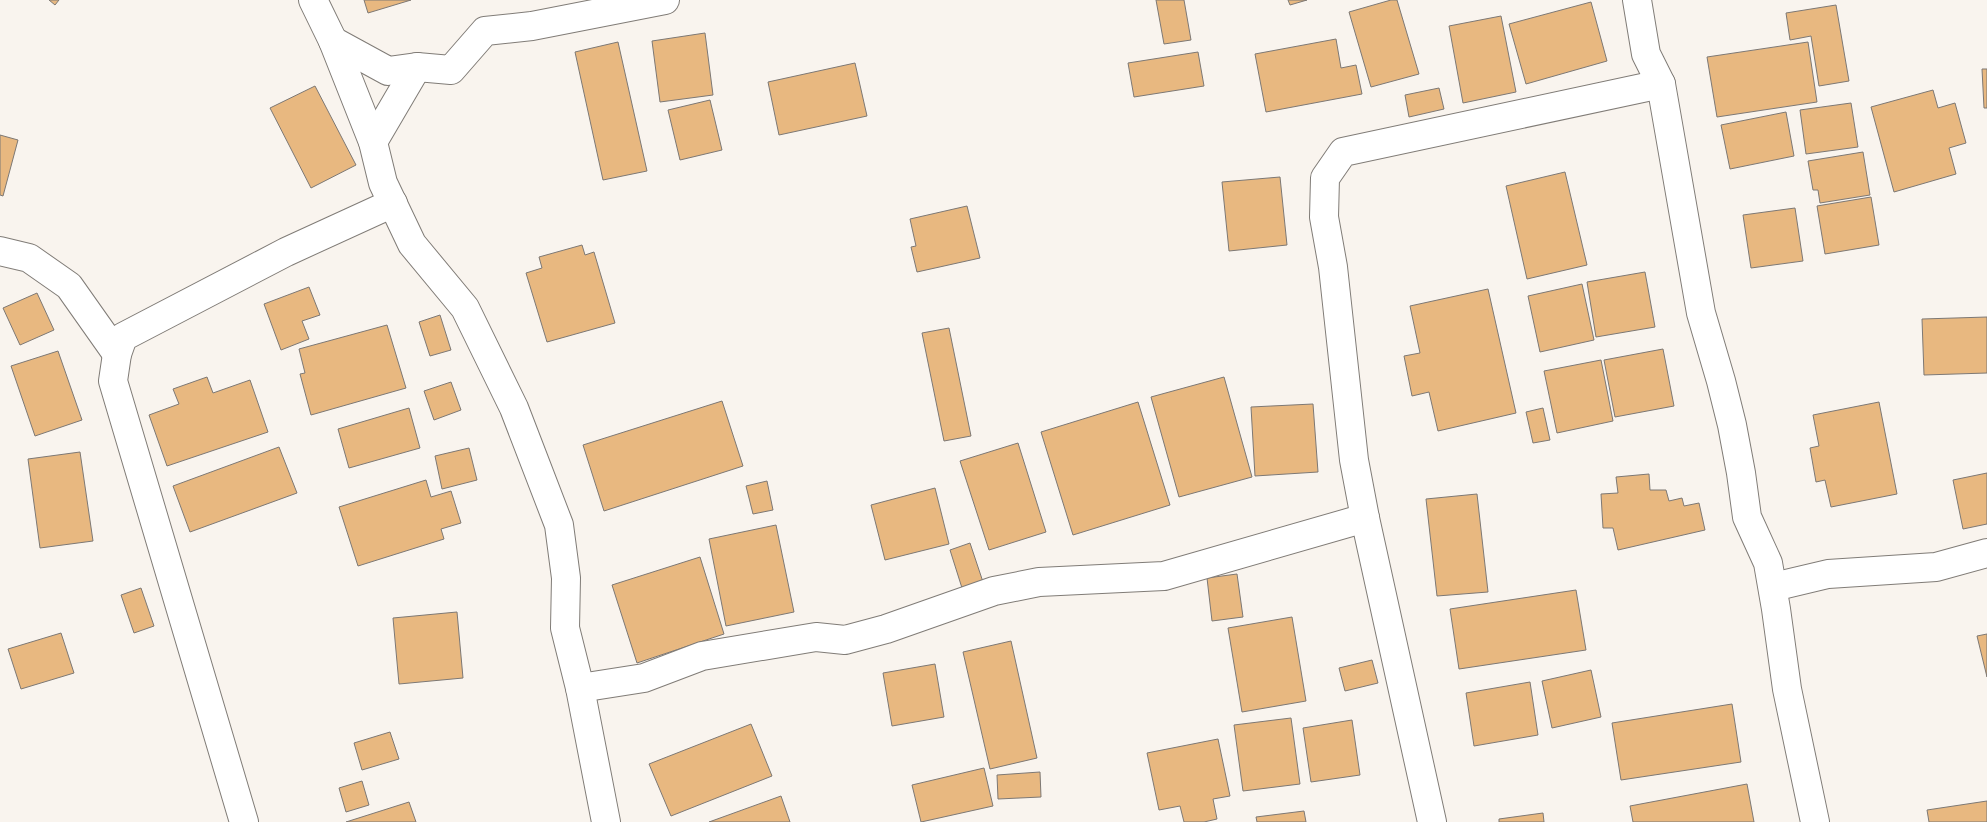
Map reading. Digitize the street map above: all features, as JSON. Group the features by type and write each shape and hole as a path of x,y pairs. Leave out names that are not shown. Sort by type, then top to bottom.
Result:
{"street":[{"path":"313,0 333,41 372,142 383,183 412,244 465,308 514,408 559,525 566,578 565,628 580,688 606,822"},
{"path":"333,41 388,71 418,67 451,70 485,31 532,26 665,0"},
{"path":"1637,0 1646,54 1661,84 1701,313 1732,425 1741,473 1746,517 1768,563 1773,587 1786,689 1815,822"},
{"path":"372,142 418,67"},
{"path":"1432,822 1364,518 1354,460 1333,267 1324,217 1325,178 1344,152 1661,84"},
{"path":"244,822 113,381 117,354 124,337 286,252 393,202"},
{"path":"0,251 29,258 69,286 117,354"},
{"path":"580,688 644,678 702,656 816,636 845,640 886,629 994,591 1039,582 1164,576 1364,518"},
{"path":"1773,587 1828,574 1936,567 1987,552"}],"building":[{"path":"49,0 59,0 55,5"},
{"path":"364,0 411,0 368,13"},
{"path":"1156,0 1184,0 1191,40 1164,44"},
{"path":"1288,0 1307,0 1290,5"},
{"path":"1397,0 1419,74 1371,87 1349,12"},
{"path":"1591,2 1607,61 1526,84 1509,24"},
{"path":"1836,5 1849,81 1819,86 1811,36 1790,40 1786,13"},
{"path":"1501,16 1516,92 1463,103 1449,26"},
{"path":"705,33 713,95 660,102 652,41"},
{"path":"1336,39 1341,68 1356,65 1362,94 1266,112 1255,54"},
{"path":"618,42 647,171 603,180 575,52"},
{"path":"1808,42 1817,102 1717,117 1707,57"},
{"path":"1198,52 1204,86 1134,97 1128,63"},
{"path":"855,63 867,116 779,135 768,82"},
{"path":"1982,69 1987,69 1987,108 1984,108"},
{"path":"315,86 356,165 311,188 270,108"},
{"path":"1439,88 1444,109 1409,117 1405,95"},
{"path":"1933,90 1938,108 1955,103 1966,143 1949,148 1956,174 1894,192 1871,107"},
{"path":"710,100 722,150 680,160 668,110"},
{"path":"1851,103 1858,147 1806,154 1800,110"},
{"path":"1786,112 1794,156 1730,169 1721,125"},
{"path":"0,135 18,140 3,196 0,195"},
{"path":"1863,152 1870,195 1820,203 1818,190 1813,190 1808,161"},
{"path":"1565,172 1587,265 1527,279 1506,186"},
{"path":"1280,177 1287,245 1229,251 1222,182"},
{"path":"1871,197 1879,245 1825,254 1817,206"},
{"path":"967,206 980,258 917,272 911,247 916,246 910,219"},
{"path":"1795,208 1803,261 1751,268 1743,215"},
{"path":"582,245 585,255 594,252 615,323 547,342 526,273 542,268 539,257"},
{"path":"1645,272 1655,327 1596,337 1587,282"},
{"path":"1582,284 1594,340 1540,352 1528,296"},
{"path":"309,287 320,315 302,321 309,339 281,350 264,304"},
{"path":"1488,289 1516,413 1438,431 1429,392 1412,396 1404,356 1420,353 1410,306"},
{"path":"37,293 54,330 20,345 3,308"},
{"path":"440,315 451,350 430,356 419,322"},
{"path":"1987,317 1987,373 1924,375 1922,319"},
{"path":"387,325 406,388 311,415 300,374 305,373 299,349"},
{"path":"949,328 971,436 944,441 922,333"},
{"path":"1663,349 1674,406 1615,417 1604,360"},
{"path":"58,351 82,420 35,436 11,366"},
{"path":"1601,360 1613,421 1557,433 1544,371"},
{"path":"207,377 213,393 250,380 268,432 167,466 149,415 179,404 173,389"},
{"path":"1224,377 1252,477 1179,497 1151,397"},
{"path":"451,382 461,410 434,420 424,391"},
{"path":"722,401 743,466 604,511 583,445"},
{"path":"1138,402 1170,505 1073,535 1041,432"},
{"path":"1879,402 1897,494 1831,507 1825,480 1816,482 1810,448 1819,446 1813,415"},
{"path":"1313,404 1318,472 1255,476 1251,407"},
{"path":"409,408 420,448 349,468 338,429"},
{"path":"1543,408 1550,440 1533,443 1526,412"},
{"path":"1018,443 1046,532 989,550 960,461"},
{"path":"279,447 297,493 190,532 173,486"},
{"path":"469,448 477,480 442,489 435,456"},
{"path":"80,452 93,541 40,548 28,459"},
{"path":"1987,473 1987,524 1963,529 1953,480"},
{"path":"1649,474 1650,490 1666,490 1669,501 1682,498 1684,506 1699,503 1705,530 1618,550 1613,528 1603,528 1601,494 1618,493 1616,477"},
{"path":"426,480 431,497 451,491 461,523 441,529 444,539 358,566 339,507"},
{"path":"767,481 773,510 753,514 746,486"},
{"path":"935,488 949,544 885,560 871,505"},
{"path":"1477,494 1488,592 1437,596 1426,499"},
{"path":"776,525 794,612 726,626 709,539"},
{"path":"970,543 983,582 962,588 950,550"},
{"path":"700,557 724,634 637,663 612,585"},
{"path":"1237,574 1243,617 1212,621 1207,578"},
{"path":"141,588 154,626 134,633 121,595"},
{"path":"1576,590 1586,650 1459,669 1450,609"},
{"path":"457,612 463,678 399,684 393,618"},
{"path":"1292,617 1306,701 1242,712 1228,628"},
{"path":"61,633 74,673 21,689 8,649"},
{"path":"1987,634 1987,677 1977,636"},
{"path":"1011,641 1037,758 990,769 963,652"},
{"path":"1372,660 1378,683 1345,691 1339,668"},
{"path":"935,664 944,717 892,726 883,673"},
{"path":"1591,670 1601,717 1552,728 1542,681"},
{"path":"1530,682 1538,735 1474,746 1466,693"},
{"path":"1732,704 1741,762 1621,780 1612,723"},
{"path":"1291,718 1300,784 1243,791 1234,725"},
{"path":"1352,720 1360,775 1311,782 1303,728"},
{"path":"751,724 772,776 671,816 649,764"},
{"path":"390,732 399,759 362,770 354,743"},
{"path":"1218,739 1230,796 1213,799 1217,819 1204,822 1184,822 1180,806 1159,810 1147,753"},
{"path":"984,768 993,806 921,822 912,785"},
{"path":"1040,772 1041,797 998,799 997,775"},
{"path":"362,781 369,805 346,812 339,788"},
{"path":"1747,784 1754,822 1633,822 1630,806"},
{"path":"781,796 790,822 709,822"},
{"path":"1987,801 1987,822 1929,822 1927,810"},
{"path":"409,802 416,822 346,822"},
{"path":"1304,811 1306,822 1257,822 1256,817"},
{"path":"1543,813 1544,822 1499,822 1499,819"}]}
